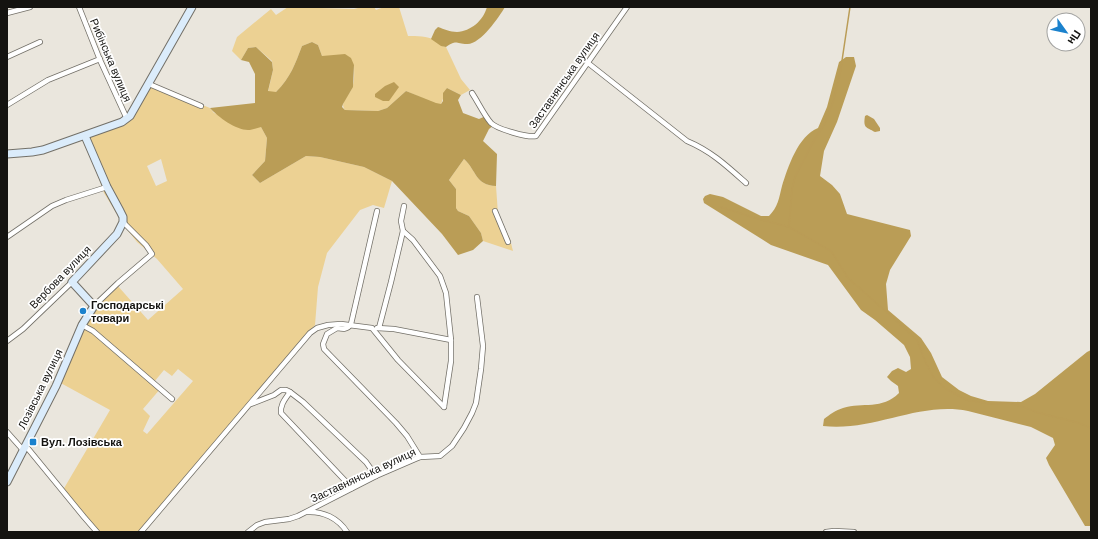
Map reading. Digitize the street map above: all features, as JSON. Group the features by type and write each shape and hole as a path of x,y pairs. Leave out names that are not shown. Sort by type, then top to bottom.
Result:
{"street":[{"path":"7,13 30,7"},
{"name":"Рибінська вулиця","path":"79,7 100,59 129,118"},
{"path":"7,154 32,152 85,136 129,118 192,7"},
{"name":"Заставнянська вулиця","path":"472,93 492,124 524,136 536,136 627,7"},
{"path":"7,57 40,42"},
{"path":"7,105 48,80 100,59"},
{"path":"588,63 687,141 703,148 721,161 746,183"},
{"path":"149,84 201,106"},
{"path":"72,282 94,306 152,254 146,245 122,222 123,217 85,136"},
{"path":"7,236 16,232 52,206 108,187"},
{"path":"379,328 403,231 401,221 404,206"},
{"path":"377,211 351,324 349,328 345,330 336,328 327,334 323,344 324,349 396,423 407,436 420,457"},
{"path":"495,212 508,242"},
{"name":"Вербова вулиця","path":"7,341 23,330 72,282 116,234 122,222"},
{"path":"372,328 398,360 444,407 451,361 451,340 446,294 440,276 413,240 403,231"},
{"name":"Заставнянська вулиця","path":"248,532 257,525 265,522 289,520 376,476 420,457 440,456 445,452 458,438 476,403 483,346 477,297"},
{"name":"Лозівська вулиця","path":"7,482 56,386 82,325 94,306"},
{"path":"141,532 281,366 310,333 317,328 328,325 351,324 372,328 394,329 451,340"},
{"path":"82,325 93,332 172,399"},
{"path":"249,405 274,395 281,390 290,392 303,402 366,462 376,476"},
{"path":"290,392 282,403 280,408 281,413 352,488"},
{"path":"7,432 24,447 97,532"},
{"path":"306,512 318,511 326,514 333,518 347,532"},
{"path":"826,532 854,532"}],"shaded area":[{"path":"288,7 354,9 374,7 376,10 384,7 399,7 408,36 429,38 446,47 461,79 470,90 461,95 447,88 441,104 436,104 406,91 387,108 378,111 345,110 343,104 351,91 354,82 354,65 322,56 318,45 312,42 302,46 292,70 276,92 268,92 273,70 272,61 256,47 248,48 241,60 232,51 237,37 271,9 276,15"},
{"path":"487,7 505,7 489,30 478,40 467,44 455,43 446,47 441,46 431,39 438,27 457,32 467,30 483,17"},
{"path":"312,42 318,45 322,56 345,54 351,58 354,65 353,87 343,104 342,107 345,110 378,111 387,108 406,91 441,104 443,101 443,93 447,88 461,95 458,100 463,113 479,119 488,115 494,125 489,129 483,141 497,154 496,186 489,185 480,180 464,159 449,180 456,189 456,208 458,211 469,216 481,233 483,241 473,250 458,255 442,234 392,181 364,167 320,157 306,156 260,183 252,175 265,161 267,138 261,127 248,130 238,128 222,119 210,108 255,103 255,74 249,62 241,60 248,48 256,47 272,62 273,70 268,91 276,92 289,76 302,46"},
{"path":"846,57 854,57 856,66 837,122 824,151 820,176 832,185 840,194 847,214 910,230 911,236 890,270 886,284 888,310 921,338 931,353 942,377 959,390 971,396 988,401 1021,402 1035,394 1091,350 1091,526 1085,526 1049,465 1046,458 1055,445 1053,438 1031,427 968,411 950,409 914,413 860,425 842,427 823,426 824,419 838,410 850,406 879,404 886,402 899,393 898,386 887,377 892,371 898,368 906,372 911,369 910,357 904,345 861,310 828,265 771,245 704,203 703,199 705,196 710,194 723,197 761,216 769,216 778,202 784,178 799,145 811,132 818,128 827,107 839,62"},
{"path":"394,82 399,87 389,101 383,101 375,97 375,94 385,86"},
{"path":"149,84 210,108 214,113 261,127 267,138 265,161 252,175 260,183 306,156 320,157 364,167 392,181 384,208 373,205 360,210 327,253 318,287 315,325 140,532 98,532 63,490 110,410 57,381 92,307 117,285 148,320 183,289 157,259 137,242 125,227 104,193 85,136 122,122","holes":["161,159 167,181 156,186 147,166","178,369 193,381 147,434 143,431 150,416 143,409 161,388 154,382 164,370 172,376"]},
{"path":"867,115 874,119 880,128 880,131 875,132 866,127 864,120 865,116"},
{"path":"464,159 480,180 489,185 496,186 498,214 510,239 513,251 483,241 481,233 469,216 458,211 456,208 456,189 449,180"}],"waterway":[{"path":"789,227 792,189 795,177 825,123 834,99 840,74 850,7"},
{"path":"721,207 789,227 831,251 848,278 917,340 934,378 946,389 967,400 991,404 1008,403 1079,423 1091,428"}],"place":[{"name":"Господарські товари","path":"83,311"},
{"name":"Вул. Лозівська","path":"33,442"}]}
